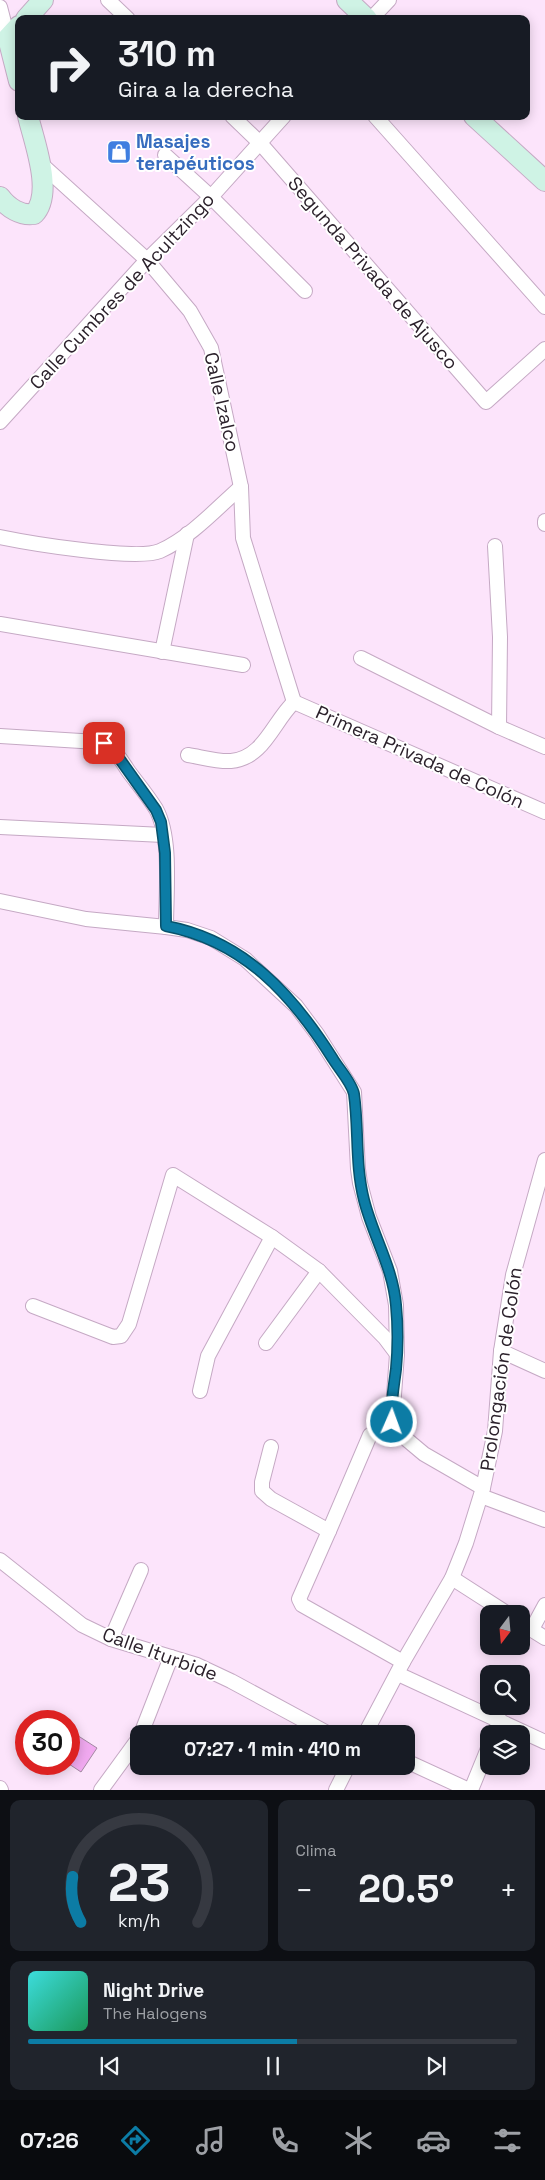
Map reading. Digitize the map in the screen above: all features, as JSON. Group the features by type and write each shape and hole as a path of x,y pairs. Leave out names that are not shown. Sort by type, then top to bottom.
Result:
{"main road":[{"path":"30,15 43,0"},
{"path":"347,0 363,15"},
{"path":"13,32 15,48"},
{"path":"0,197 6,204 25,216 34,214 39,209 43,198 40,164 29,120"},
{"path":"478,120 545,181"}],"street":[{"path":"108,0 124,15"},
{"path":"375,15 389,0"},
{"path":"0,7 13,32"},
{"name":"Segunda Privada de Ajusco","path":"236,120 260,142 486,402 545,349"},
{"name":"Calle Cumbres de Acultzingo","path":"2,417 147,260 211,197 280,120"},
{"path":"379,120 545,307"},
{"path":"165,155 211,197 305,291"},
{"name":"Calle Izalco","path":"40,164 147,260 190,311 211,348 241,487 243,538 294,702"},
{"path":"0,537 57,546 143,554 160,551 187,534 241,487"},
{"path":"162,652 187,534"},
{"path":"495,546 500,637 499,727"},
{"path":"0,624 243,665"},
{"path":"361,658 499,727 545,746"},
{"path":"188,755 230,761 252,754 264,742 294,702"},
{"name":"Primera Privada de Colón","path":"294,702 545,812"},
{"path":"0,736 97,742 110,746 156,810 164,835 166,926"},
{"path":"0,827 164,835"},
{"path":"0,900 86,919 166,926 187,930 210,938 245,959 296,1006 308,1020 354,1092 358,1169 369,1217 390,1271 394,1287 397,1354 391,1416 394,1428 424,1454 482,1492 545,1520"},
{"name":"Prolongación de Colón","path":"370,1725 452,1578 466,1543 482,1492 495,1432 501,1351 513,1276 545,1160"},
{"path":"33,1306 113,1338 121,1336 129,1324 173,1175 272,1237 319,1271 385,1338 397,1354"},
{"path":"200,1391 208,1356 272,1237"},
{"path":"266,1343 319,1271"},
{"path":"501,1351 545,1371"},
{"path":"370,1435 299,1599 302,1605 401,1668 545,1742"},
{"path":"271,1447 262,1482 262,1491 271,1499 329,1531"},
{"name":"Calle Iturbide","path":"0,1560 82,1625 111,1639 197,1665 312,1725"},
{"path":"111,1639 141,1570"},
{"path":"452,1578 494,1605"},
{"path":"530,1622 545,1605"},
{"path":"530,1629 545,1638"},
{"path":"145,1725 171,1657"},
{"path":"498,1725 500,1720"},
{"path":"101,1790 130,1750"},
{"path":"415,1765 470,1790 480,1767"},
{"path":"336,1790 344,1775"}],"building":[{"path":"80,1737 97,1748 80,1771"}],"place":[{"name":"Masajes terapéuticos","path":"119,152"}],"route":[{"path":"104,743 114,751 156,810 161,822 165,853 166,926 187,930 210,938 245,959 263,974 308,1020 354,1092 360,1184 369,1217 390,1271 394,1287 397,1354 392,1422"}]}
